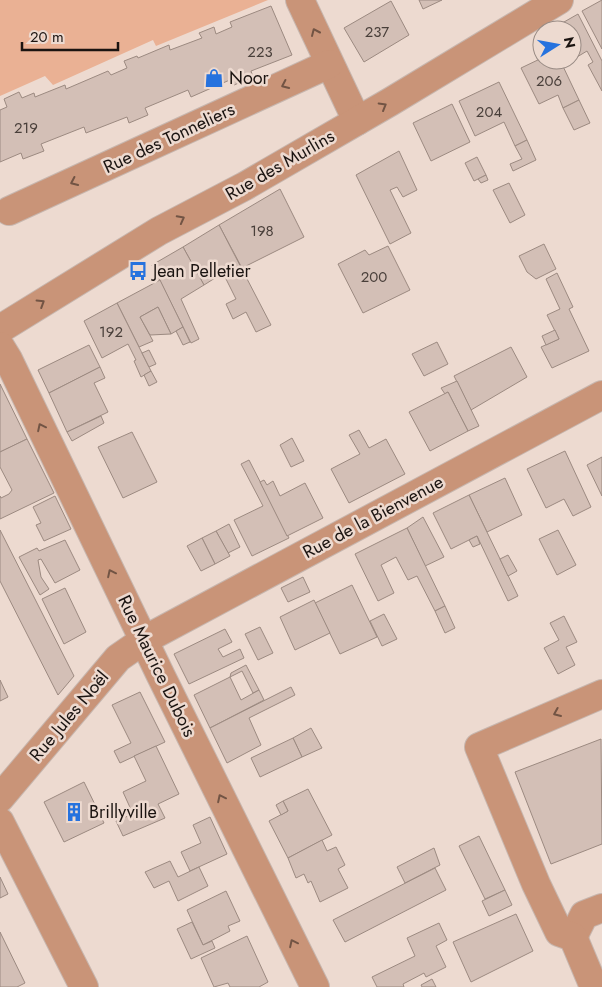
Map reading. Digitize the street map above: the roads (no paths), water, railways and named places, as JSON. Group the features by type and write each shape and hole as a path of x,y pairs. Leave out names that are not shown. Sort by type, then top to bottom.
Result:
{"street":[{"path":"300,0 357,121"},
{"name":"Rue des Murlins","path":"0,329 159,231 245,186 559,0"},
{"name":"Rue des Tonneliers","path":"9,211 329,64"},
{"name":"Rue Maurice Dubois","path":"0,346 315,987"},
{"name":"Rue de la Bienvenue","path":"144,640 602,394"},
{"name":"Rue Jules Noël","path":"0,798 118,658 144,640"},
{"path":"574,937 559,932 536,884 480,747 602,694"},
{"path":"0,822 84,987"},
{"path":"602,908 584,915 574,937 594,987 602,984"}],"place":[{"name":"Noor","path":"214,78"},
{"name":"Jean Pelletier","path":"138,271"},
{"name":"Brillyville","path":"74,812"}]}
